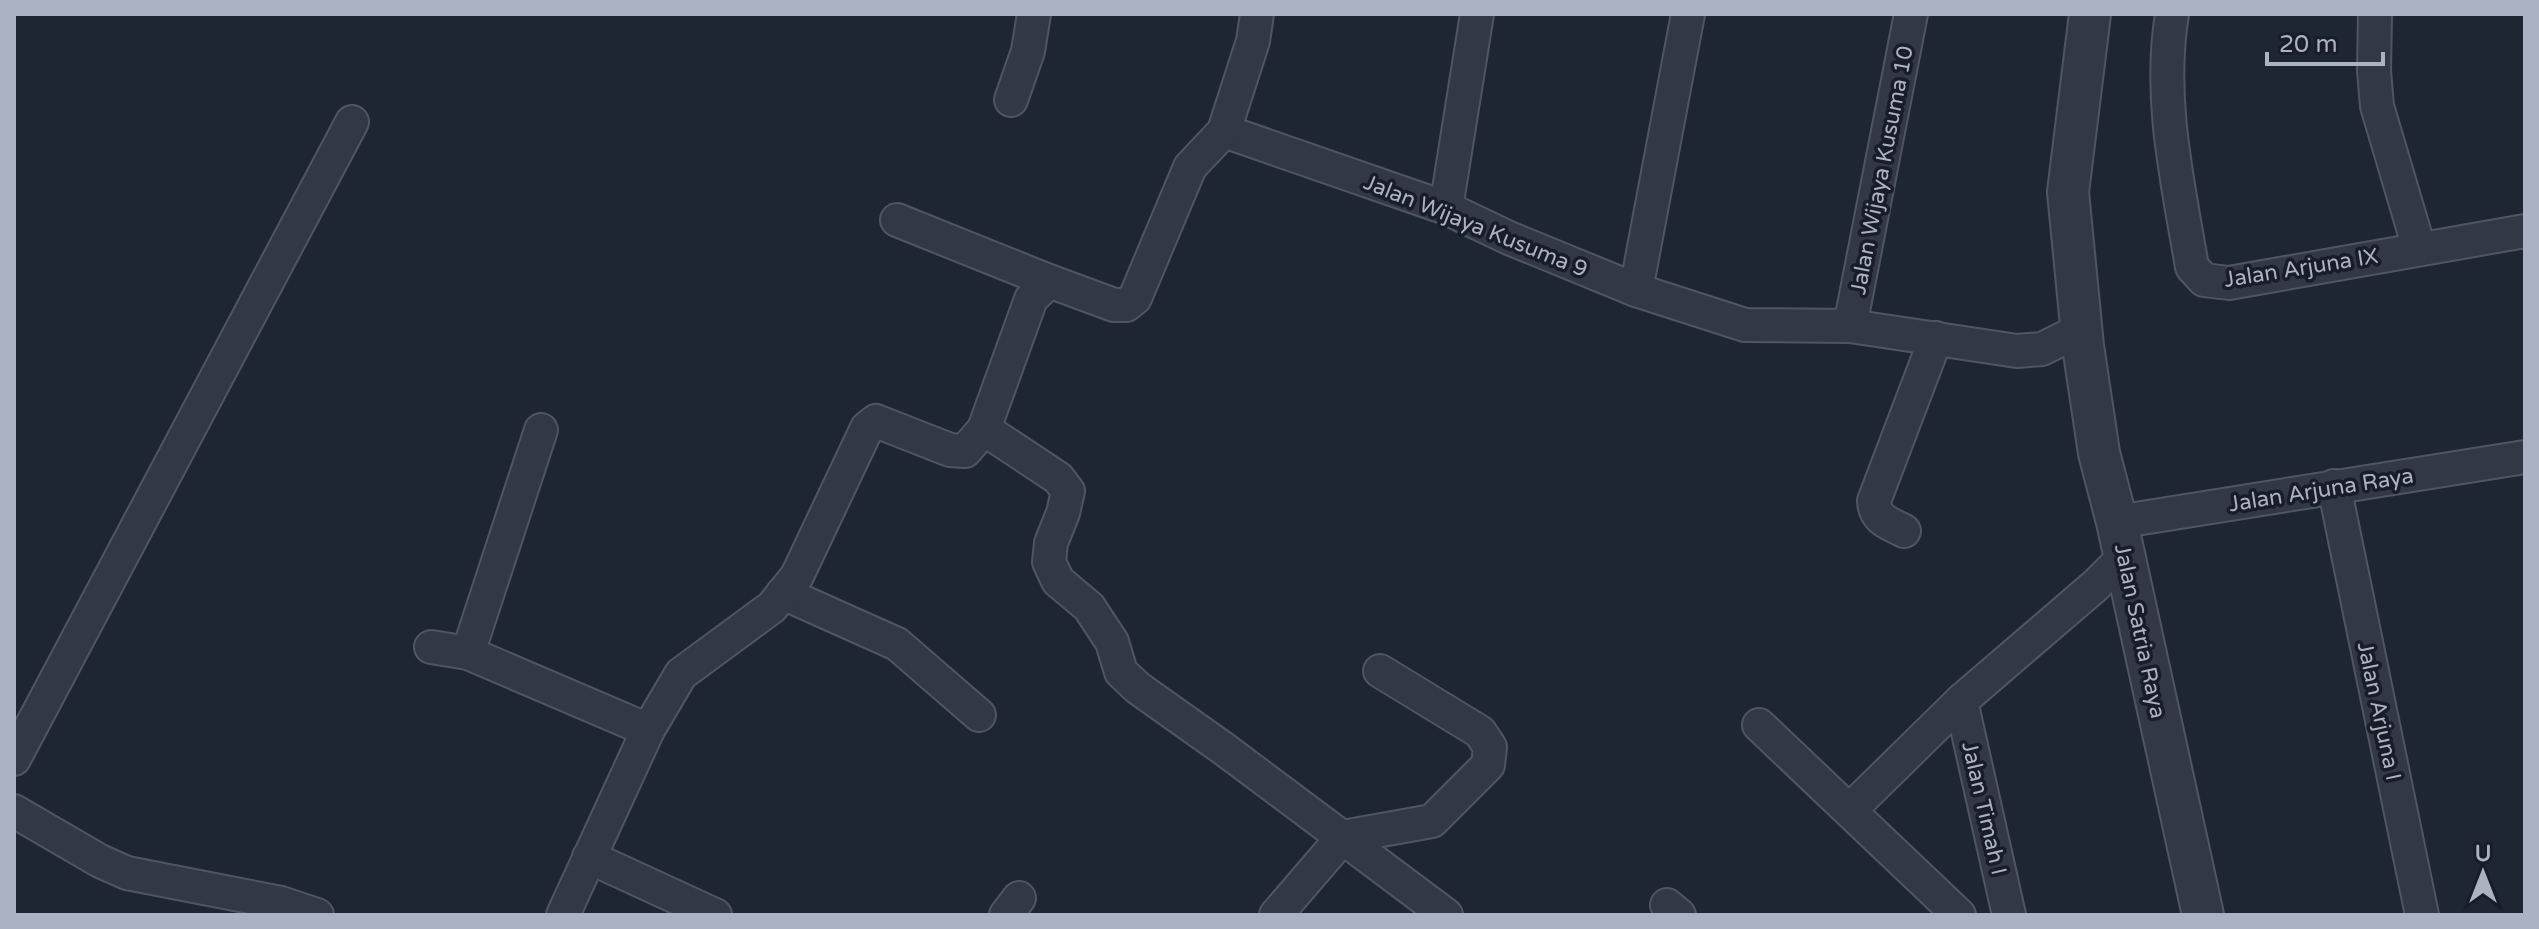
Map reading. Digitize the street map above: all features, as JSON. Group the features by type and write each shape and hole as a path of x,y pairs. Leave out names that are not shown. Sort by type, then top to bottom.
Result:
{"street":[{"path":"1011,100 1028,51 1034,14"},
{"path":"897,220 1049,281 1114,305 1126,305 1135,298 1190,167 1224,131 1253,41 1257,14"},
{"path":"1446,208 1477,14"},
{"path":"1636,290 1688,14"},
{"name":"Jalan Wijaya Kusuma 10","path":"1850,326 1911,14"},
{"name":"Jalan Satria Raya","path":"2090,14 2068,192 2082,338 2099,453 2121,539 2203,915"},
{"name":"Jalan Arjuna IX","path":"2172,14 2168,35 2168,129 2192,267 2204,280 2229,283 2525,231"},
{"path":"2375,14 2377,106 2419,248"},
{"path":"14,759 352,122"},
{"name":"Jalan Wijaya Kusuma 9","path":"1224,131 1446,208 1509,238 1636,290 1745,325 1850,326 2017,351 2042,349 2082,338"},
{"path":"563,915 648,730 681,674 701,657 749,627 772,607 797,576 867,428 876,421 950,450 965,451 984,429 1031,299 1049,281"},
{"path":"1904,531 1881,519 1875,511 1874,501 1936,338"},
{"path":"984,429 1058,478 1068,491 1051,543 1049,562 1058,581 1089,607 1112,642 1121,672 1138,688 1446,915"},
{"path":"468,653 541,430"},
{"name":"Jalan Arjuna Raya","path":"2121,539 2525,457"},
{"name":"Jalan Arjuna I","path":"2336,496 2422,915"},
{"path":"1850,810 1961,701 2096,585 2121,539"},
{"path":"783,593 897,644 979,715"},
{"path":"431,647 468,653 648,730"},
{"path":"1276,915 1343,837 1432,821 1488,765 1490,747 1480,732 1380,671"},
{"name":"Jalan Timah I","path":"1961,701 2009,915"},
{"path":"1759,725 1959,915"},
{"path":"14,811 100,861 127,873 281,903 317,915"},
{"path":"589,857 715,915"}]}
